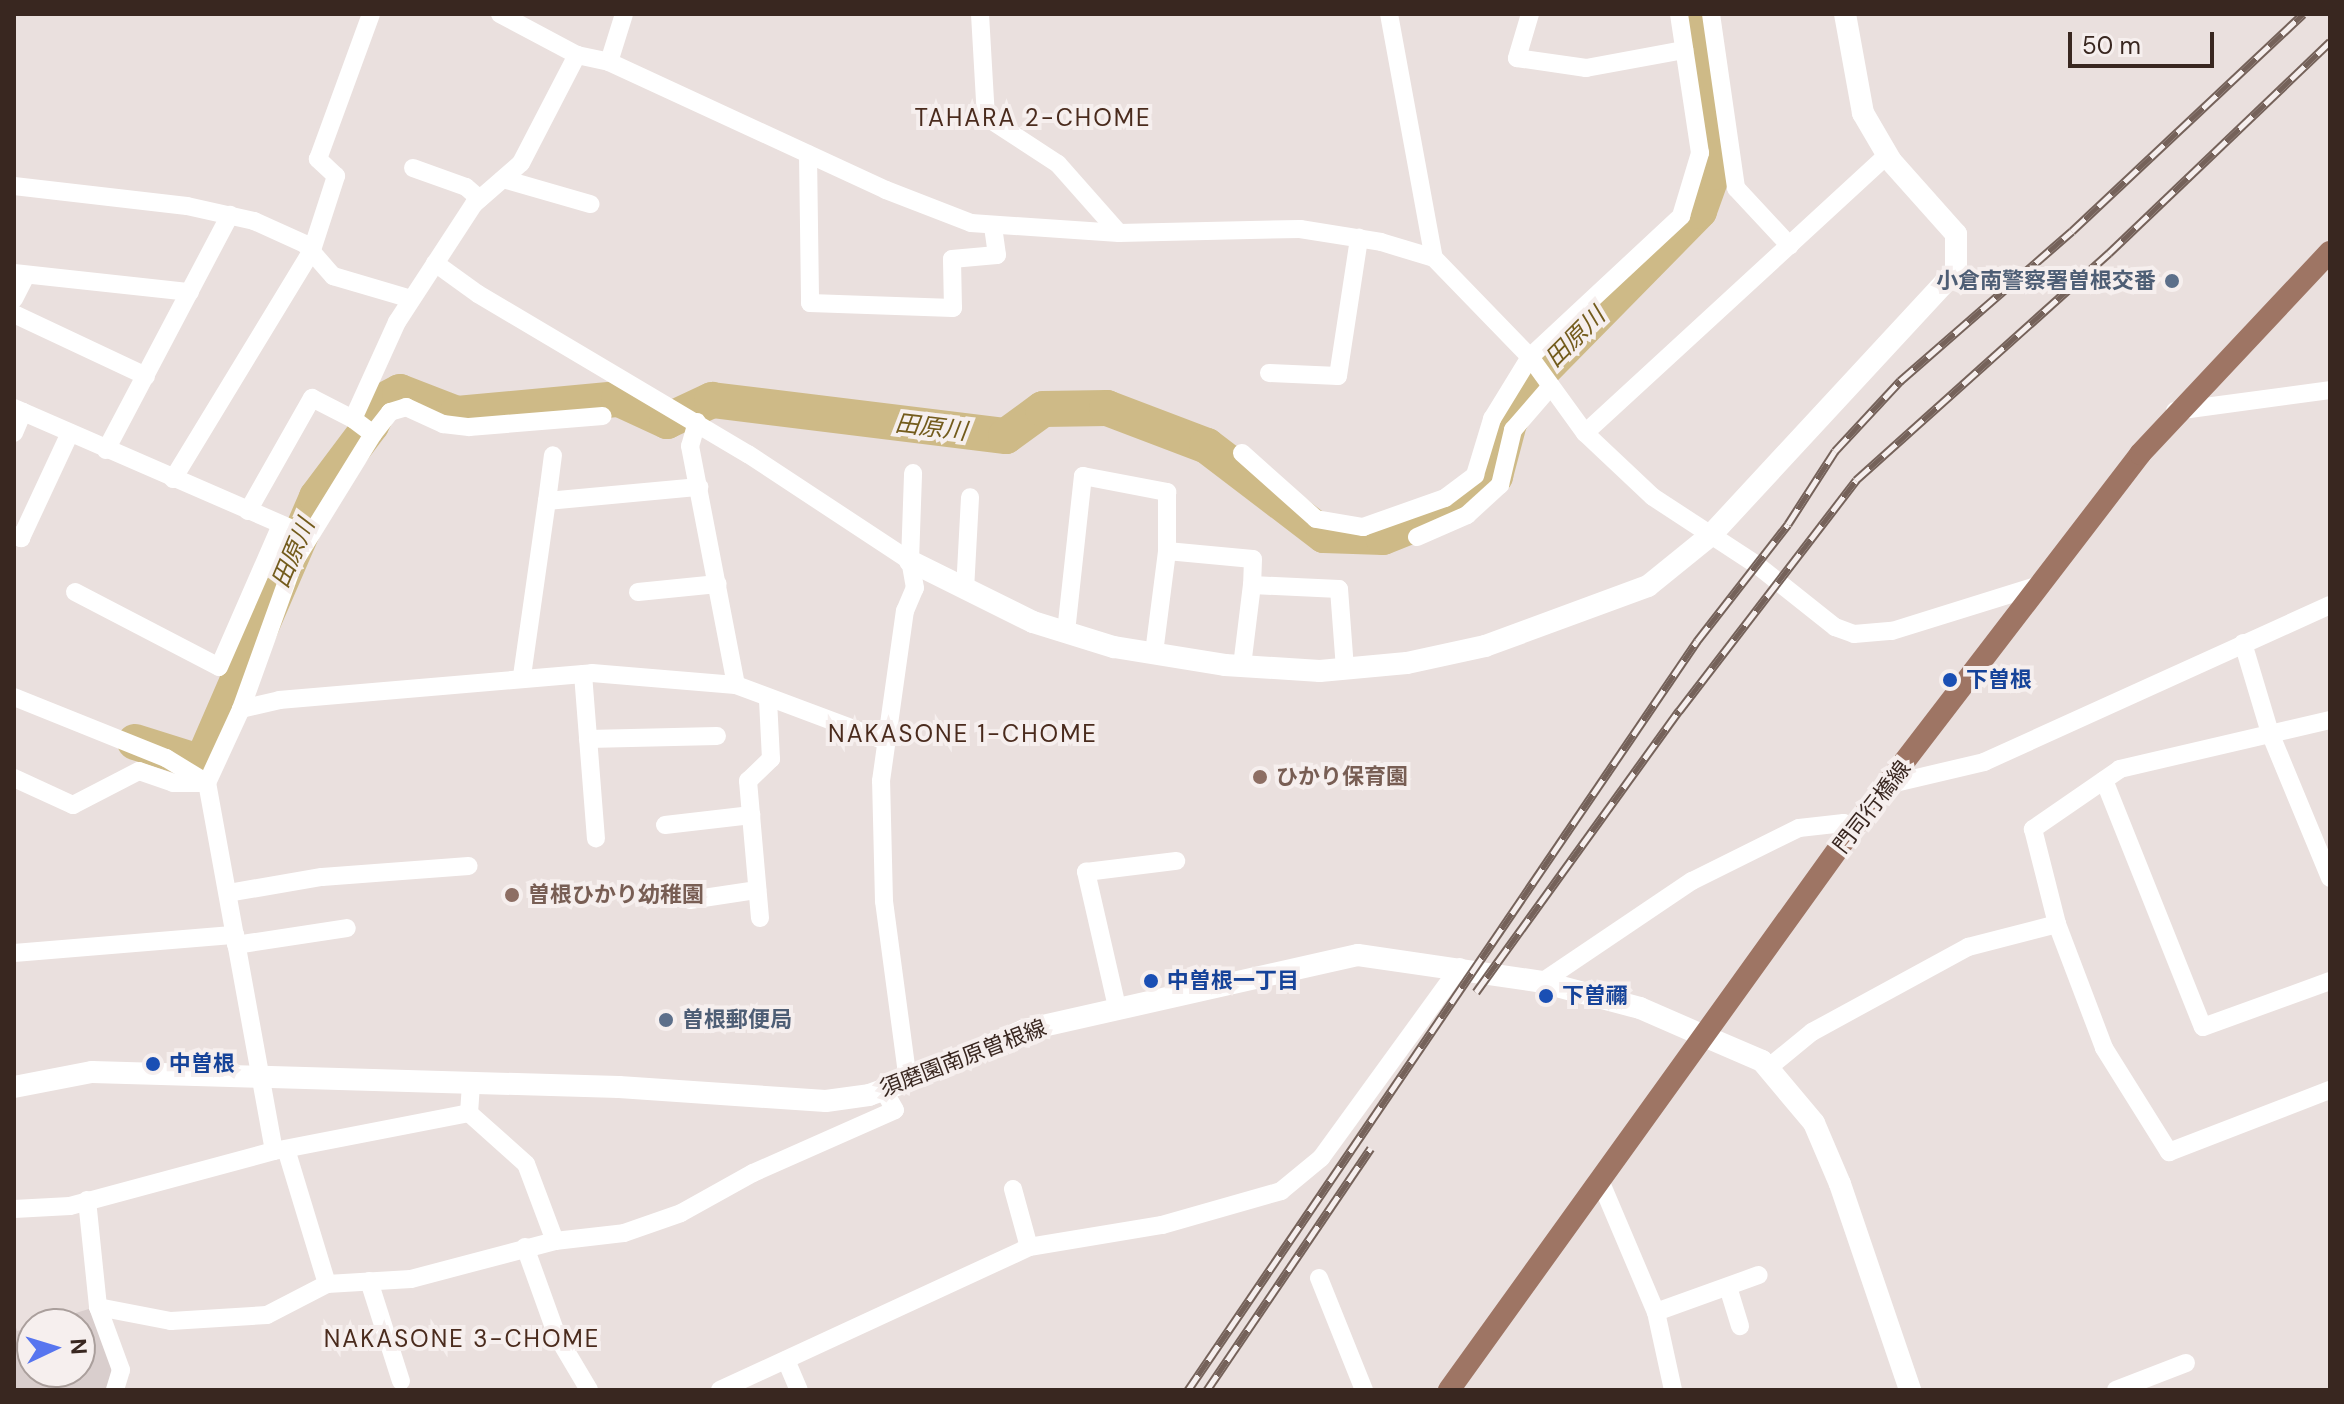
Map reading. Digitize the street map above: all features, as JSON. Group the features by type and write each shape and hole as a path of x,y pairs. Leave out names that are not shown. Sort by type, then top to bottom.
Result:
{"main road":[{"name":"門司行橋線","path":"1449,1390 1851,831 1891,784 2040,585 2175,411 2330,252"}],"street":[{"path":"173,479 312,250 336,176 318,159 371,14"},
{"path":"500,14 577,55 609,62 808,154 971,223 1119,233 1300,229 1359,238 1434,258 1530,357 1585,433 1653,497 1711,535 1835,627 1854,634 1892,631 2040,585"},
{"path":"609,62 624,14"},
{"path":"980,14 986,117 1058,164 1119,233"},
{"path":"1389,14 1434,258"},
{"path":"1530,14 1517,58 1586,68 1684,50"},
{"path":"1242,453 1316,519 1363,527 1445,498 1475,475 1492,419 1530,357 1681,216 1700,153 1679,14"},
{"path":"1711,14 1736,188 1790,246"},
{"path":"435,263 478,294 697,422 910,561 965,590 1066,632 1154,653 1242,666 1345,669 1407,663 1485,646 1648,586 1711,535 1956,270 1956,234 1887,155 1863,113 1845,14"},
{"path":"353,419 411,299 480,199 521,163 577,55"},
{"path":"808,154 810,303 953,308 952,259 997,255 993,226"},
{"path":"1585,433 1887,155"},
{"path":"413,168 466,187 480,199"},
{"path":"503,179 590,204"},
{"path":"14,186 230,215 254,221 312,250 333,276 411,299"},
{"path":"106,450 230,215"},
{"path":"1269,373 1338,376 1359,238"},
{"path":"14,299 20,274 190,292"},
{"path":"14,314 146,376"},
{"path":"1417,537 1467,515 1500,485 1513,430 1551,386"},
{"path":"2175,411 2330,390"},
{"path":"248,511 312,398 353,419 373,434"},
{"path":"327,1284 258,1080 207,783 241,709 308,536 390,412 406,407 443,424 469,427 603,416"},
{"path":"14,433 19,410 308,536"},
{"path":"697,422 690,446 736,685"},
{"path":"14,535 21,538 70,433"},
{"path":"522,676 553,455"},
{"path":"908,1081 884,901 883,740 905,611 915,588 910,561 913,473"},
{"path":"1066,632 1083,476 1167,492 1167,551 1154,653"},
{"path":"547,501 699,487"},
{"path":"965,590 970,497"},
{"path":"219,667 281,525"},
{"path":"1167,551 1253,559 1242,666"},
{"path":"638,592 718,584"},
{"path":"1252,585 1339,589 1345,669"},
{"path":"75,592 219,667 251,679"},
{"path":"1891,784 1984,762 2128,700 2243,643 2330,605"},
{"path":"2243,643 2270,733 2330,878"},
{"path":"241,709 279,700 522,676 583,674 736,685 883,740"},
{"path":"583,674 596,838"},
{"path":"14,697 166,758 207,783"},
{"path":"760,918 748,781 771,759 768,699"},
{"path":"2330,720 2120,769 2033,829 2057,924 2104,1048 2169,1152 2330,1090"},
{"path":"588,739 717,736"},
{"path":"14,778 73,805 139,771 173,783 207,783"},
{"path":"2104,780 2203,1027 2330,981"},
{"path":"665,825 751,815"},
{"path":"1542,982 1692,881 1799,828 1844,823 1851,831"},
{"path":"1117,1007 1086,872 1176,861"},
{"path":"228,893 322,877 469,866"},
{"path":"690,900 757,890"},
{"path":"1910,1390 1840,1184 1814,1123 1768,1068 1812,1032 1968,947 2057,924"},
{"path":"14,953 236,940 347,928"},
{"name":"須磨園南原曽根線","path":"14,1087 92,1072 258,1080 471,1083 826,1101 908,1081 1025,1030 1358,955 1460,967 1542,982 1640,1008 1768,1068"},
{"path":"720,1390 1029,1247 1162,1225 1281,1191 1321,1158 1460,967"},
{"path":"469,1113 471,1083"},
{"path":"98,1307 171,1321 267,1315 327,1284 411,1279 525,1247 624,1233 681,1213 753,1173 895,1110 883,1089"},
{"path":"14,1209 87,1200 280,1150 469,1113"},
{"path":"469,1113 526,1164 555,1241"},
{"path":"1599,1178 1656,1312 1673,1390"},
{"path":"1013,1189 1029,1247"},
{"path":"87,1200 98,1307 121,1370 115,1390"},
{"path":"525,1247 557,1336 589,1390"},
{"path":"1656,1312 1759,1275"},
{"path":"1319,1278 1364,1390"},
{"path":"369,1281 401,1381"},
{"path":"1728,1287 1740,1326"},
{"path":"786,1360 799,1390"},
{"path":"2116,1390 2186,1363"}],"shaded area":[{"path":"96,1318 116,1368 112,1390 14,1390 14,1321 16,1388 96,1388"}],"waterway":[{"name":"田原川","path":"135,742 202,763 317,497 371,425 383,401 400,392 457,414 619,399 667,421 712,400 1006,436 1043,409 1107,408 1207,446 1324,535 1383,537 1448,511 1495,476 1509,423 1533,380 1699,211 1713,172 1714,125 1696,14"}],"railway":[{"path":"1188,1390 1697,641 1788,524 1835,451 1900,381 2072,231 2303,14"},
{"path":"1476,992 1679,711 1856,480 2109,253 2330,42"},
{"path":"1207,1390 1371,1148"}],"place":[{"name":"小倉南警察署曽根交番","path":"2172,281"},
{"name":"下曽根","path":"1950,680"},
{"name":"ひかり保育園","path":"1260,777"},
{"name":"曽根ひかり幼稚園","path":"512,895"},
{"name":"中曽根一丁目","path":"1151,981"},
{"name":"下曽禰","path":"1546,996"},
{"name":"曽根郵便局","path":"666,1020"},
{"name":"中曽根","path":"153,1064"}],"district":[{"name":"TAHARA 2-CHOME","path":"1033,118"},
{"name":"NAKASONE 1-CHOME","path":"963,734"},
{"name":"NAKASONE 3-CHOME","path":"462,1339"}]}
